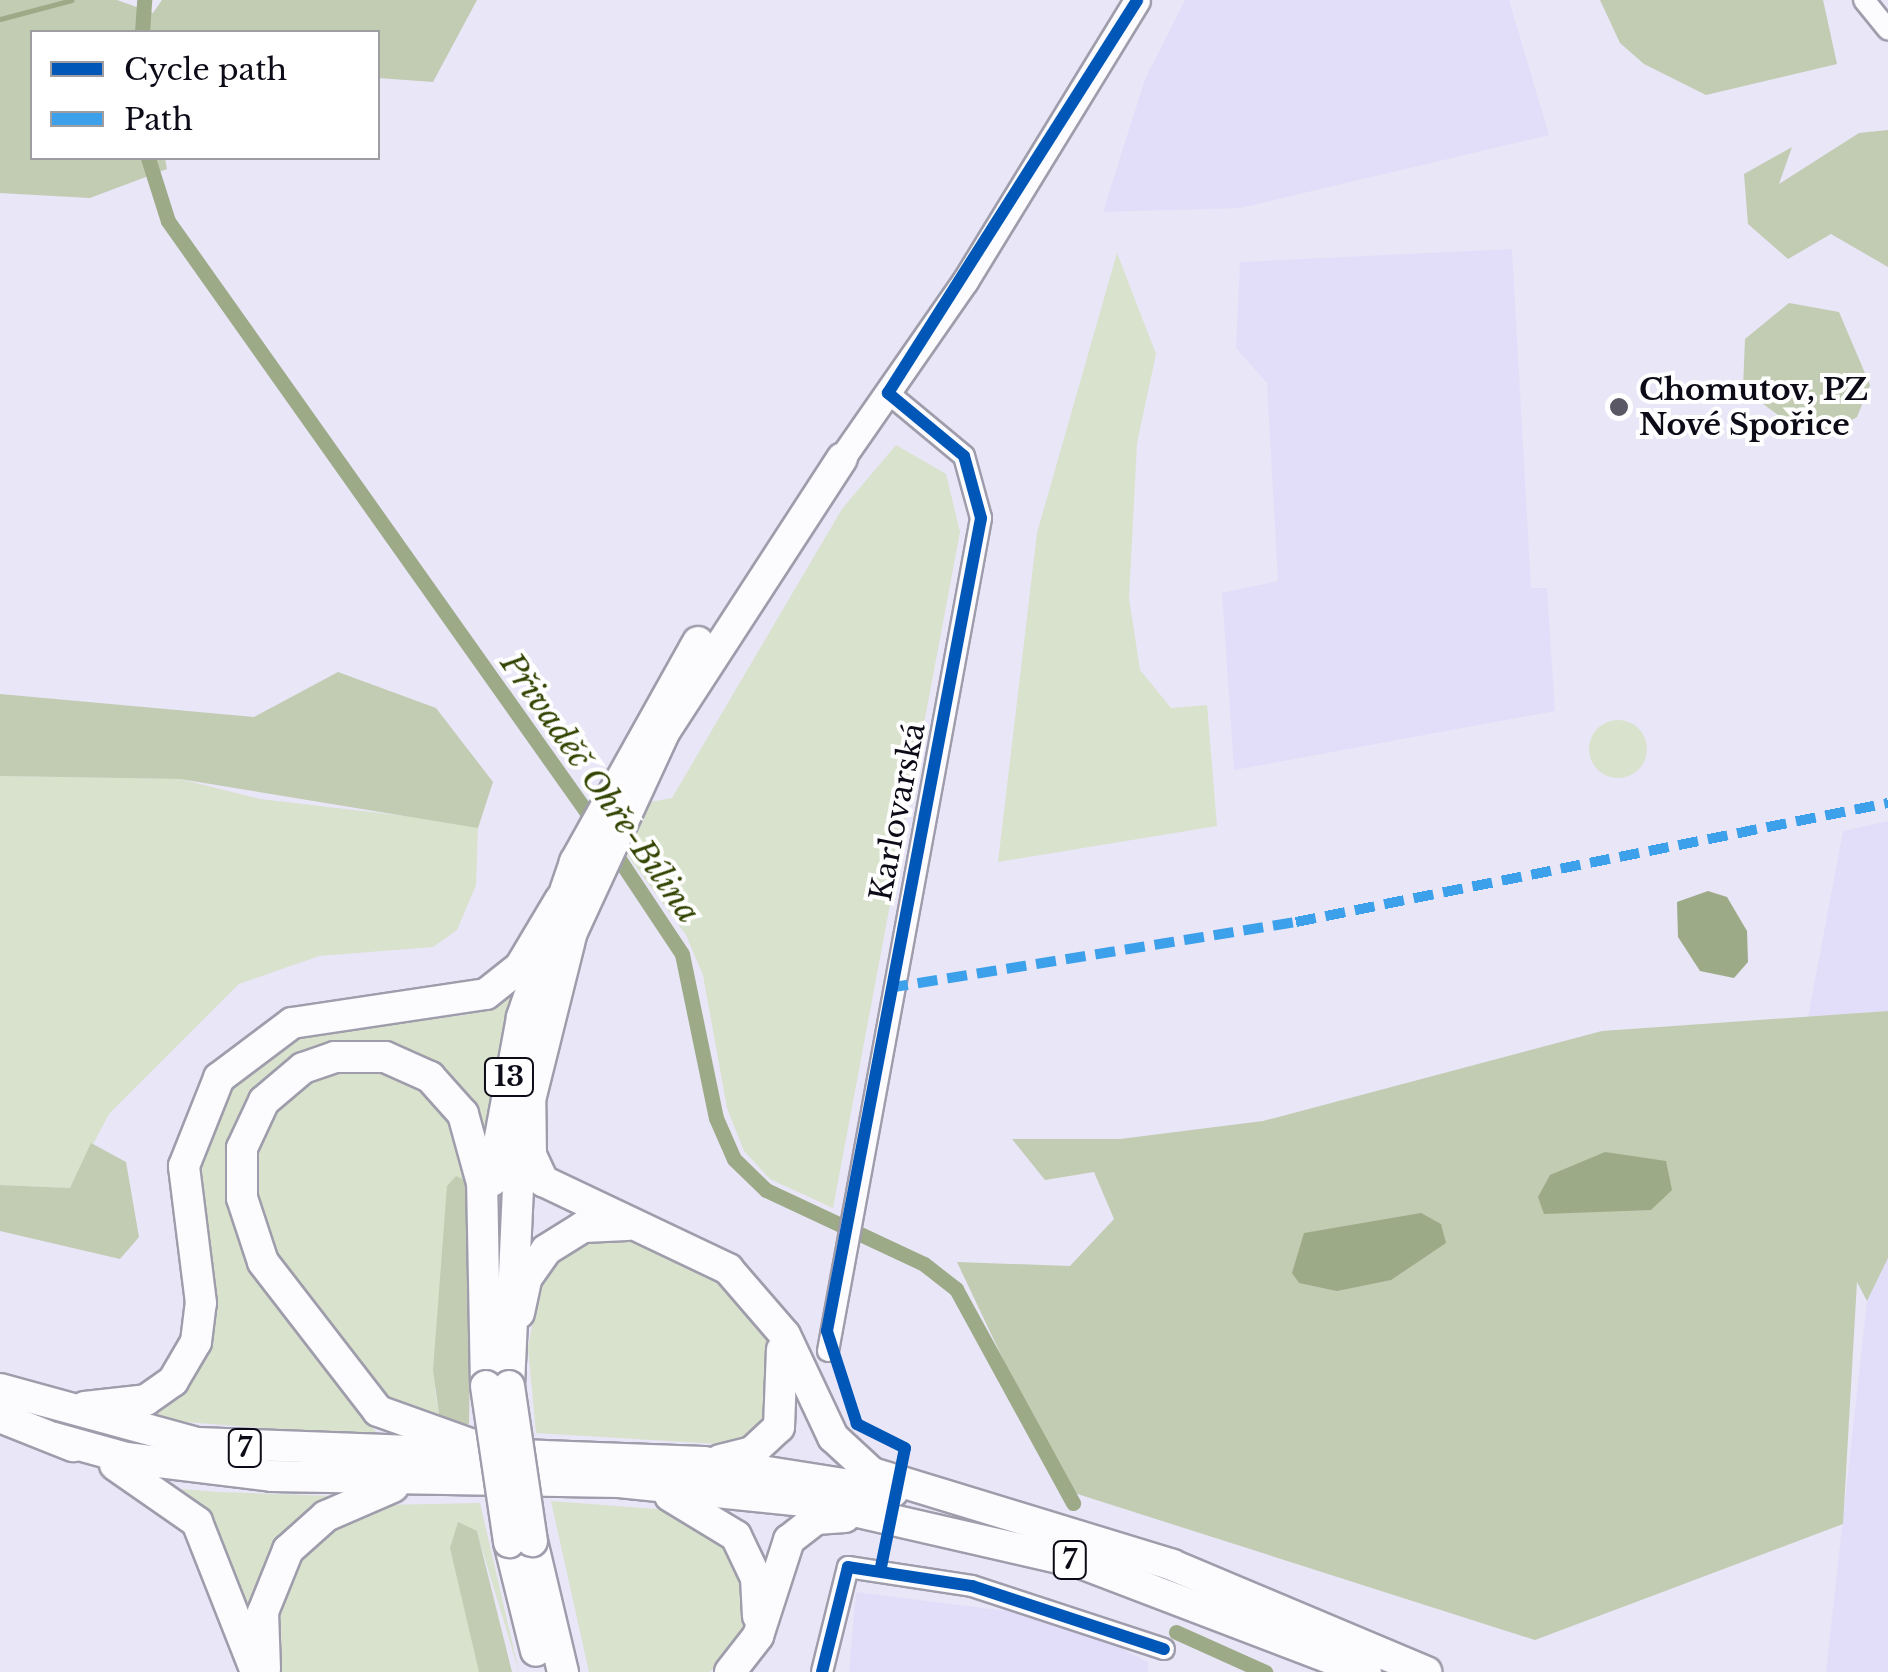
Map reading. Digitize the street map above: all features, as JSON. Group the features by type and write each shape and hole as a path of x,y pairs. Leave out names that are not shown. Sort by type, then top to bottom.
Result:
{"highway":[{"name":"13","path":"542,1672 497,1386 484,1246 509,1076 560,914 691,652 842,458"},
{"name":"13","path":"497,1386 510,1219 560,914"},
{"path":"2,1400 117,1409 172,1381 202,1313 184,1166 220,1078 292,1022 486,994 520,967 560,914"},
{"path":"484,1246 470,1130 416,1068 368,1054 318,1062 275,1088 254,1116 239,1164 242,1198 289,1302 378,1411 490,1451"},
{"path":"530,1083 530,1155 542,1182 705,1253 760,1302 845,1452 887,1482 936,1498"},
{"path":"497,1386 535,1264 582,1228 639,1224"},
{"path":"704,1462 752,1452 783,1419 784,1357 760,1302"},
{"name":"7","path":"2,1400 54,1438 198,1470 619,1482 893,1517 1162,1589 1366,1672"},
{"name":"7","path":"2,1400 198,1443 704,1462 936,1498 1172,1564 1426,1672"},
{"path":"54,1438 134,1474 196,1522 256,1672"},
{"path":"265,1672 263,1612 288,1550 326,1516 414,1479"},
{"path":"619,1482 700,1506 736,1536 758,1593 736,1665"},
{"path":"736,1665 794,1532 823,1517 893,1517"},
{"name":"13","path":"534,1604 563,1672"},
{"path":"528,1672 534,1604"},
{"path":"534,1604 575,1672"}],"main road":[{"name":"13","path":"842,458 1038,166 1137,0"}],"street":[{"path":"1864,0 1888,30"},
{"name":"Karlovarská","path":"828,1351 842,1254 980,518 964,456 888,392"},
{"path":"822,1672 848,1567 881,1568 990,1591 1164,1649"}],"shaded area":[{"path":"0,0 117,0 153,13 162,0 477,0 433,82 380,78 380,30 30,30 30,160 165,160 167,169 90,198 0,193"},
{"path":"1185,0 1509,0 1549,135 1240,208 1103,212 1145,79"},
{"path":"1600,0 1823,0 1837,64 1706,95 1644,64 1620,43"},
{"path":"1888,130 1888,267 1831,234 1788,259 1748,224 1744,174 1792,147 1779,184 1859,133"},
{"path":"1512,249 1531,588 1547,588 1555,711 1234,770 1222,593 1278,581 1267,383 1236,348 1240,262"},
{"path":"1117,253 1156,354 1137,443 1129,598 1140,670 1171,708 1207,705 1217,826 998,862 1037,533"},
{"path":"1789,303 1839,312 1870,385 1857,417 1830,433 1786,421 1743,389 1745,339"},
{"path":"896,445 946,474 960,532 833,1208 770,1179 744,1151 727,1108 703,975 686,935 626,853 650,802 672,798 842,509"},
{"path":"338,672 436,708 493,782 478,828 180,779 0,776 0,694 254,717"},
{"path":"1618,720 1639,728 1647,749 1639,770 1618,778 1597,770 1589,749 1597,728"},
{"path":"0,776 180,779 260,799 457,822 478,828 476,885 457,930 433,947 319,956 239,984 109,1114 70,1188 0,1185"},
{"path":"1888,821 1888,1011 1808,1017 1843,831"},
{"path":"1708,891 1727,897 1747,931 1748,962 1734,978 1700,971 1678,937 1677,902"},
{"path":"511,994 483,1141 449,1081 298,1060 230,1206 277,1308 380,1437 135,1418 181,1390 208,1346 214,1314 196,1167 229,1086 297,1034 466,1015"},
{"path":"1888,1011 1888,1258 1867,1301 1857,1282 1843,1524 1535,1640 1065,1490 957,1262 1070,1266 1114,1219 1094,1172 1045,1180 1012,1139 1120,1139 1263,1121 1602,1031"},
{"path":"367,1064 436,1095 470,1162 435,1389 441,1428 383,1403 272,1257 248,1181 262,1120 307,1077"},
{"path":"91,1143 126,1162 139,1237 120,1259 0,1231 0,1185 70,1188"},
{"path":"1605,1152 1666,1161 1672,1190 1651,1210 1544,1214 1538,1197 1550,1175"},
{"path":"456,1176 473,1184 469,1424 441,1428 433,1370 447,1186"},
{"path":"1421,1213 1441,1224 1446,1243 1391,1280 1337,1291 1299,1283 1292,1273 1304,1233"},
{"path":"638,1235 699,1262 761,1323 773,1359 766,1428 735,1445 536,1433 528,1347 543,1270 585,1238"},
{"path":"1888,1258 1888,1672 1826,1672 1867,1301"},
{"path":"182,1489 333,1496 296,1527 250,1621 222,1543"},
{"path":"551,1501 682,1511 718,1533 741,1568 746,1622 723,1663 709,1672 589,1672"},
{"path":"480,1503 519,1672 477,1532 468,1613 479,1672 279,1672 276,1614 307,1546 381,1505"},
{"path":"458,1522 477,1531 512,1672 479,1672 450,1548"},
{"path":"856,1592 1062,1618 1148,1662 1148,1672 849,1672"}],"waterway":[{"path":"0,19 72,0"},
{"name":"Přivaděč Ohře-Bílina","path":"142,30 144,0"},
{"name":"Přivaděč Ohře-Bílina","path":"149,160 168,221 598,828"},
{"name":"Přivaděč Ohře-Bílina","path":"611,847 682,954 716,1118 734,1159 766,1190 924,1264 956,1289 1073,1503"},
{"name":"Přivaděč Ohře-Bílina","path":"1176,1632 1265,1672"}],"marked path":[{"path":"888,988 1296,922 1888,803"}],"cycle path":[{"path":"881,1567 905,1448 857,1424 827,1331 981,518 964,456 888,393 1137,0"},
{"path":"822,1672 848,1567 972,1586 1164,1649"}],"place":[{"name":"Chomutov, PZ Nové Spořice","path":"1619,407"}]}
